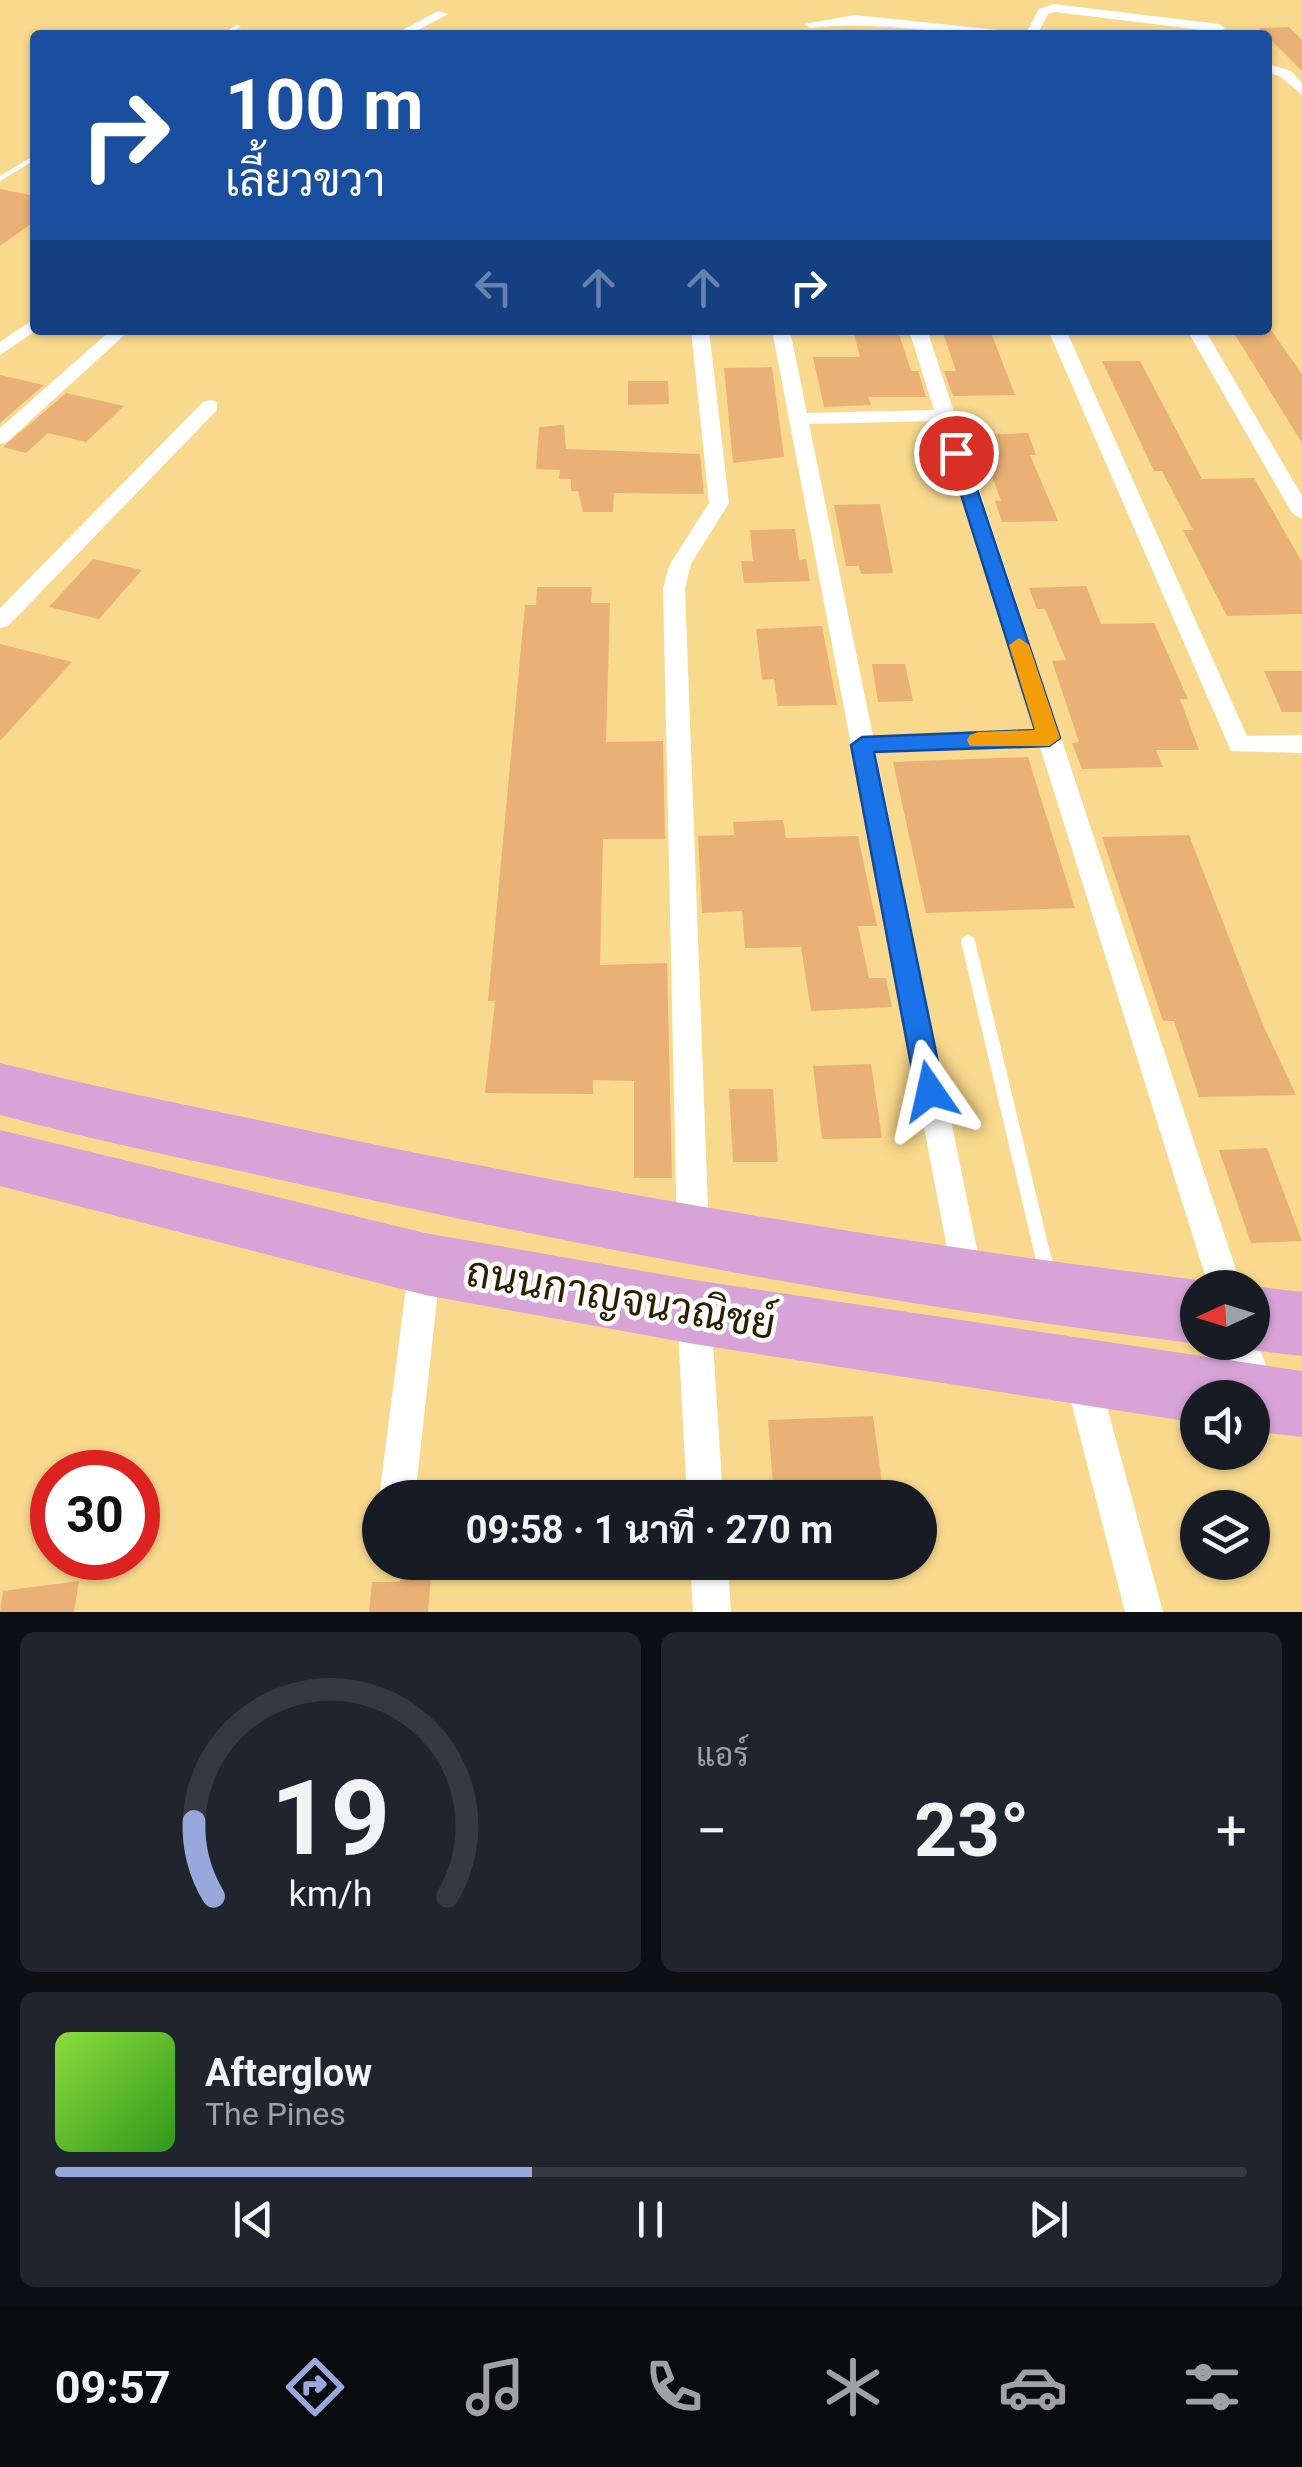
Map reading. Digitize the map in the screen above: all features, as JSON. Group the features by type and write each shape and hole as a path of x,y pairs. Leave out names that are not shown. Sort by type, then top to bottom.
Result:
{"highway":[{"name":"ถนนกาญจนวณิชย์","path":"0,1089 405,1180 693,1236 968,1283 1180,1310"},
{"name":"ถนนกาญจนวณิชย์","path":"5,1170 426,1264 1081,1374 1271,1398"},
{"path":"1270,1320 1302,1324"}],"street":[{"path":"1034,30 1044,12 1054,8 1219,28"},
{"path":"409,30 442,14"},
{"path":"810,24 855,19 960,30"},
{"path":"1272,69 1286,74 1302,91"},
{"path":"0,350 30,327"},
{"path":"0,438 115,335"},
{"path":"693,1236 674,588 682,558 702,535 719,503 701,335"},
{"path":"783,335 968,1283"},
{"path":"920,335 1220,1270"},
{"path":"1058,335 1239,745 1302,744"},
{"path":"1199,335 1302,513"},
{"path":"0,621 210,406"},
{"path":"798,420 944,415"},
{"path":"862,745 1049,738"},
{"path":"399,1480 426,1264"},
{"path":"694,1312 704,1480"},
{"path":"1081,1374 1144,1612"},
{"path":"710,1580 712,1612"}],"lane":[{"path":"232,30 238,26"},
{"path":"0,179 30,160"},
{"path":"968,941 1053,1295"}],"building":[{"path":"1289,27 1302,40 1302,71 1272,41 1272,30 1259,28"},
{"path":"0,189 30,195 30,225 0,246"},
{"path":"1272,331 1302,374 1302,443 1235,335 1272,335"},
{"path":"854,335 899,335 911,371 918,371 926,397 868,397 871,405 824,407 813,357 860,357"},
{"path":"944,335 992,335 1015,395 953,396 944,371 956,371"},
{"path":"1102,361 1140,361 1202,479 1254,478 1302,562 1302,614 1227,616 1183,530 1193,530 1162,471 1154,471"},
{"path":"772,367 784,457 733,463 724,368"},
{"path":"0,375 44,385 0,423"},
{"path":"628,381 668,381 669,404 628,405"},
{"path":"66,393 124,406 86,442 48,433 26,453 3,447"},
{"path":"564,425 566,449 700,454 704,494 614,493 613,512 583,512 578,491 571,491 571,479 559,479 560,470 536,469 539,427"},
{"path":"1028,433 1036,455 1030,455 1058,521 1002,522 995,501 1001,501 977,435"},
{"path":"880,504 893,573 861,574 859,566 846,566 834,505"},
{"path":"795,529 799,560 806,559 810,581 744,583 741,561 753,561 750,530"},
{"path":"93,559 142,570 99,619 49,607"},
{"path":"1086,586 1101,624 1154,623 1188,699 1180,699 1199,750 1156,750 1163,767 1082,769 1072,743 1079,742 1052,661 1066,660 1045,609 1037,609 1029,588"},
{"path":"537,587 592,587 591,603 610,603 606,742 663,741 665,839 603,839 600,965 667,963 672,1178 634,1178 634,1081 593,1080 593,1094 485,1093 495,1001 488,1001 525,605 536,605"},
{"path":"822,626 837,705 778,706 774,679 762,680 756,629"},
{"path":"0,644 72,662 0,741"},
{"path":"872,664 905,664 913,701 878,702"},
{"path":"1264,671 1302,671 1302,712 1282,712"},
{"path":"1028,757 1075,908 926,913 893,762"},
{"path":"783,820 786,838 858,836 877,926 858,926 869,978 886,978 892,1007 811,1011 801,947 745,948 742,911 702,913 698,836 734,835 733,822"},
{"path":"1189,835 1263,1025 1296,1095 1199,1097 1174,1021 1163,1021 1102,837"},
{"path":"871,1064 882,1138 822,1139 813,1066"},
{"path":"729,1089 773,1089 778,1162 733,1162"},
{"path":"1267,1148 1302,1241 1251,1243 1219,1150"},
{"path":"873,1416 882,1480 773,1480 768,1420"},
{"path":"431,1580 428,1612 369,1612 372,1582"},
{"path":"79,1581 74,1612 0,1612 3,1591"}],"slow traffic":[{"path":"978,740 1049,738 1019,645"}],"route":[{"path":"930,1091 862,745 1049,738 956,453"}]}
